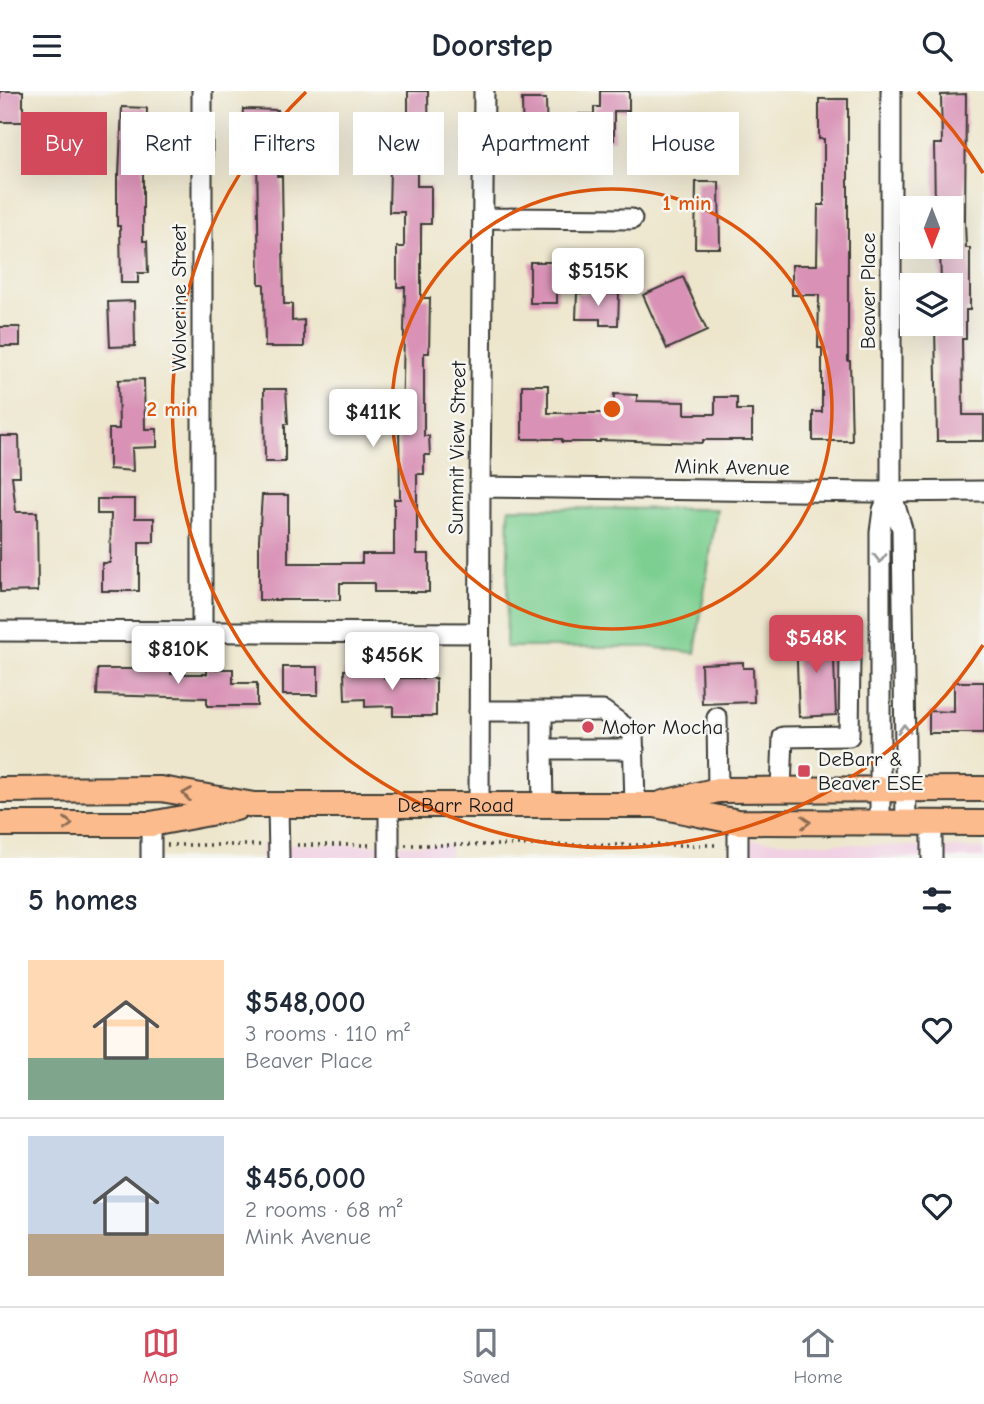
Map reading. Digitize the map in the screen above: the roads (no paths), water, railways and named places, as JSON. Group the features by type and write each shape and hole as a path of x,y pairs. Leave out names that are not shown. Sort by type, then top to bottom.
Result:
{"main road":[{"name":"DeBarr Road","path":"0,790 161,789 266,805 645,805 718,790 984,789"},
{"name":"DeBarr Road","path":"0,824 151,842 266,805"},
{"name":"DeBarr Road","path":"645,805 738,842 880,822 984,823"}],"street":[{"name":"Wolverine Street","path":"202,91 202,632"},
{"name":"Summit View Street","path":"479,805 484,91"},
{"name":"Beaver Place","path":"891,91 891,492 902,529 906,822"},
{"path":"483,218 632,219"},
{"name":"Mink Avenue","path":"480,487 984,491"},
{"name":"Beaver Place","path":"880,822 880,532 883,510 891,492"},
{"path":"0,631 479,633"},
{"path":"781,790 783,737 849,736 850,659"},
{"path":"478,711 604,711 633,733 645,805"},
{"path":"542,711 543,805"},
{"path":"717,718 718,790"},
{"path":"542,749 634,749"},
{"path":"266,805 279,852"},
{"path":"388,805 389,851"},
{"path":"932,822 932,858"}],"place":[{"name":"Motor Mocha","path":"588,727"},
{"name":"DeBarr & Beaver ESE","path":"804,771"}]}
